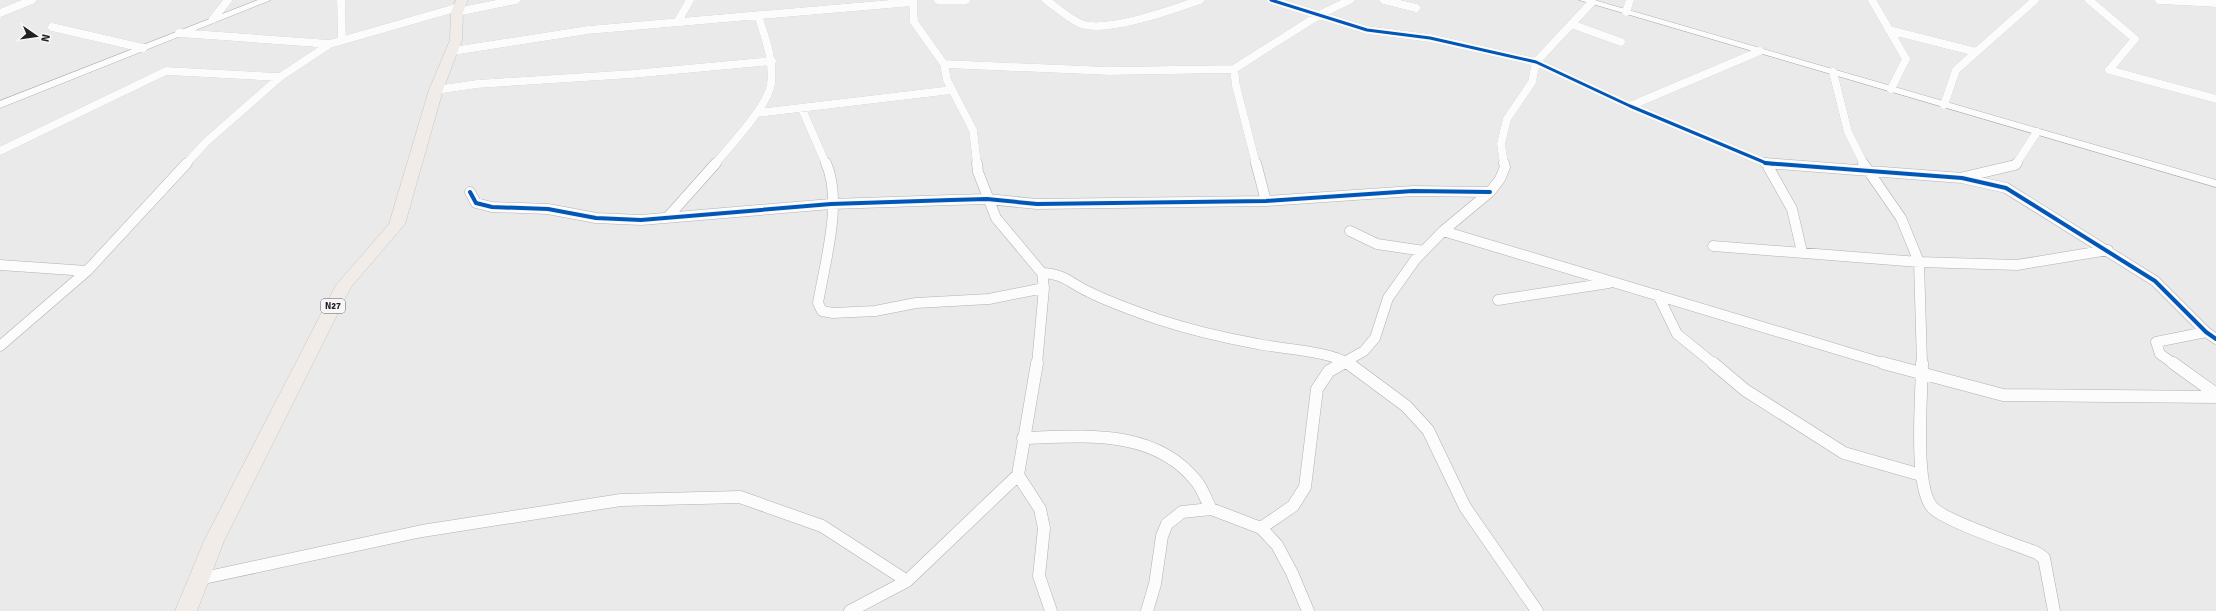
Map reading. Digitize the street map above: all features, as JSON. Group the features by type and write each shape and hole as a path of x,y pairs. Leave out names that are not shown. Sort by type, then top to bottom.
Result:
{"main road":[{"name":"N27","path":"186,611 214,541 344,285 366,259 387,239 397,224 436,90 453,51 456,40 459,6"}],"street":[{"path":"0,13 32,0"},
{"path":"213,19 228,0"},
{"path":"0,105 213,19 266,0"},
{"path":"341,0 342,40"},
{"path":"0,346 87,271 205,143 280,77 330,44 342,40 459,6 516,0"},
{"path":"678,21 690,0"},
{"path":"938,0 966,0"},
{"path":"1046,0 1079,23 1090,26 1102,26 1159,14 1200,0"},
{"path":"1271,0 1367,30 1430,38 1536,62 1630,106 1766,163 1962,178 2006,188 2108,250 2155,281 2206,332 2216,339"},
{"path":"944,64 1109,72 1234,69 1319,15 1350,0"},
{"path":"1384,0 1416,8"},
{"path":"1626,12 1630,0"},
{"path":"1872,0 1906,59 1891,89"},
{"path":"1944,105 1956,70 2035,0"},
{"path":"2089,0 2135,39 2109,70 2216,99"},
{"path":"2159,0 2216,3"},
{"path":"453,51 588,30 913,1 914,22 944,64 947,80 973,130 978,172 987,199 996,218 1042,273 1044,288 1035,383 1023,438 1018,475 907,581 850,611"},
{"path":"1261,528 1294,506 1305,488 1317,390 1329,371 1364,351 1375,338 1388,298 1424,251 1443,231 1490,192 1500,179 1505,167 1500,144 1507,119 1532,82 1536,62 1571,24 1588,1 2216,184"},
{"path":"667,218 756,113 771,88 772,61 758,15"},
{"path":"1571,24 1621,42"},
{"path":"52,27 142,48"},
{"path":"1889,30 1976,52"},
{"path":"179,33 330,44"},
{"path":"1630,106 1760,51"},
{"path":"436,90 477,84 632,74 772,61"},
{"path":"1234,69 1236,86 1266,201"},
{"path":"0,151 166,71 280,77"},
{"path":"1833,72 1848,132 1868,172 1901,218 1918,262 1922,375 1921,475 1926,496 1933,508 1950,518 2037,553 2044,558 2054,611"},
{"path":"756,113 802,109 952,90"},
{"path":"802,109 831,175 832,219 818,303 822,311 833,313 874,311 916,303 989,299 1044,288"},
{"path":"1962,178 2015,165 2037,132"},
{"path":"1766,163 1792,209 1802,252"},
{"path":"470,192 476,203 492,207 548,209 618,220 667,218 832,204 987,199 1037,204 1266,201 1413,191 1490,192"},
{"path":"1350,231 1366,242 1385,248 1424,251"},
{"path":"1443,231 1922,375 2003,395 2216,395"},
{"path":"1713,246 1918,262 2017,265 2108,250"},
{"path":"0,265 87,271"},
{"path":"1042,273 1052,273 1066,278 1089,292 1160,320 1258,344 1319,354 1345,361 1406,406 1428,430 1465,507 1537,611"},
{"path":"1498,300 1613,282"},
{"path":"1658,295 1677,334 1745,390 1844,453 1921,475"},
{"path":"2206,332 2156,342 2160,354 2216,395"},
{"path":"1023,438 1111,436 1149,444 1174,459 1195,480 1212,509"},
{"path":"1018,475 1040,509 1044,528 1039,576 1052,611"},
{"path":"199,579 422,531 621,500 740,497 822,526 907,581"},
{"path":"1147,611 1155,584 1162,536 1167,524 1182,512 1212,509 1261,528 1277,545 1292,572 1308,611"}],"cycle path":[{"path":"1271,0 1367,30 1430,38 1536,62 1630,106 1766,163 1962,178 2006,188 2155,281 2206,332 2216,339"},
{"path":"470,192 476,203 492,207 548,209 596,218 641,220 831,204 951,200 987,199 1037,204 1266,201 1413,191 1490,192"}]}
